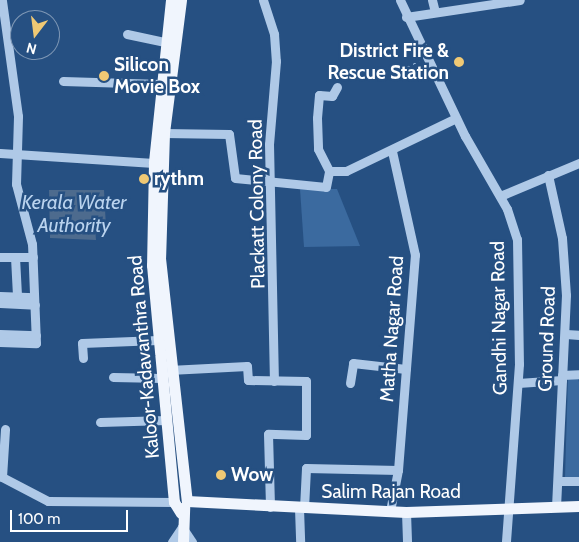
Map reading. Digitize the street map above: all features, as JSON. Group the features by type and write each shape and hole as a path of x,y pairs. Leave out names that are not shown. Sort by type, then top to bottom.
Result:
{"main road":[{"name":"Kaloor-Kadavanthra Road","path":"171,0 165,42 154,163 158,340 187,501"},
{"name":"Kaloor-Kadavanthra Road","path":"174,502 166,420 165,374 158,283 164,133 181,0"},
{"name":"Salim Rajan Road","path":"187,501 204,500 270,507 406,512 579,506"},
{"path":"182,527 204,500"},
{"path":"181,513 187,501"},
{"path":"174,502 181,513 183,542"}],"street":[{"path":"0,342 36,343 33,258 16,184 15,154 18,116 2,0"},
{"name":"Plackatt Colony Road","path":"263,0 274,34 276,61 269,144 273,181 274,381"},
{"name":"Gandhi Nagar Road","path":"400,0 406,17 456,118 500,196 517,239 518,383 507,508 506,542"},
{"path":"432,0 435,12"},
{"path":"406,17 520,0"},
{"path":"127,34 165,42"},
{"path":"63,81 161,84"},
{"path":"164,133 229,134 235,178 326,187 329,171 318,149 317,118 319,95 332,96 337,88"},
{"path":"329,171 346,171 392,151 456,118"},
{"name":"Matha Nagar Road","path":"390,511 398,470 415,255 392,151"},
{"path":"0,153 154,163"},
{"path":"500,196 579,163"},
{"name":"Ground Road","path":"548,175 562,238 566,334 556,506"},
{"path":"0,257 33,258"},
{"path":"15,257 17,296"},
{"path":"0,296 17,296 35,301"},
{"path":"0,303 35,301"},
{"path":"0,334 36,335"},
{"path":"566,334 579,335"},
{"path":"83,358 82,343 158,340"},
{"path":"350,383 353,363 406,369"},
{"path":"113,377 246,366 248,380 306,381 306,435 268,434 270,507"},
{"path":"518,383 579,374"},
{"path":"100,422 166,420"},
{"path":"5,429 1,476 48,501 174,502"},
{"path":"300,542 306,468 398,470"},
{"path":"558,481 579,481"},
{"path":"406,512 407,542"},
{"path":"172,542 182,527 192,542"}],"path":[{"path":"384,78 426,58"}],"shaded area":[{"path":"300,189 337,189 360,246 304,247"},
{"path":"568,377 578,378 579,382 579,478 565,478"}],"water":[{"name":"Kerala Water Authority","path":"49,190 104,190 106,227 95,227 96,240 50,238"}],"place":[{"name":"District Fire & Rescue Station","path":"459,62"},
{"name":"Silicon Movie Box","path":"104,76"},
{"name":"rythm","path":"144,179"},
{"name":"Wow","path":"221,475"}]}
